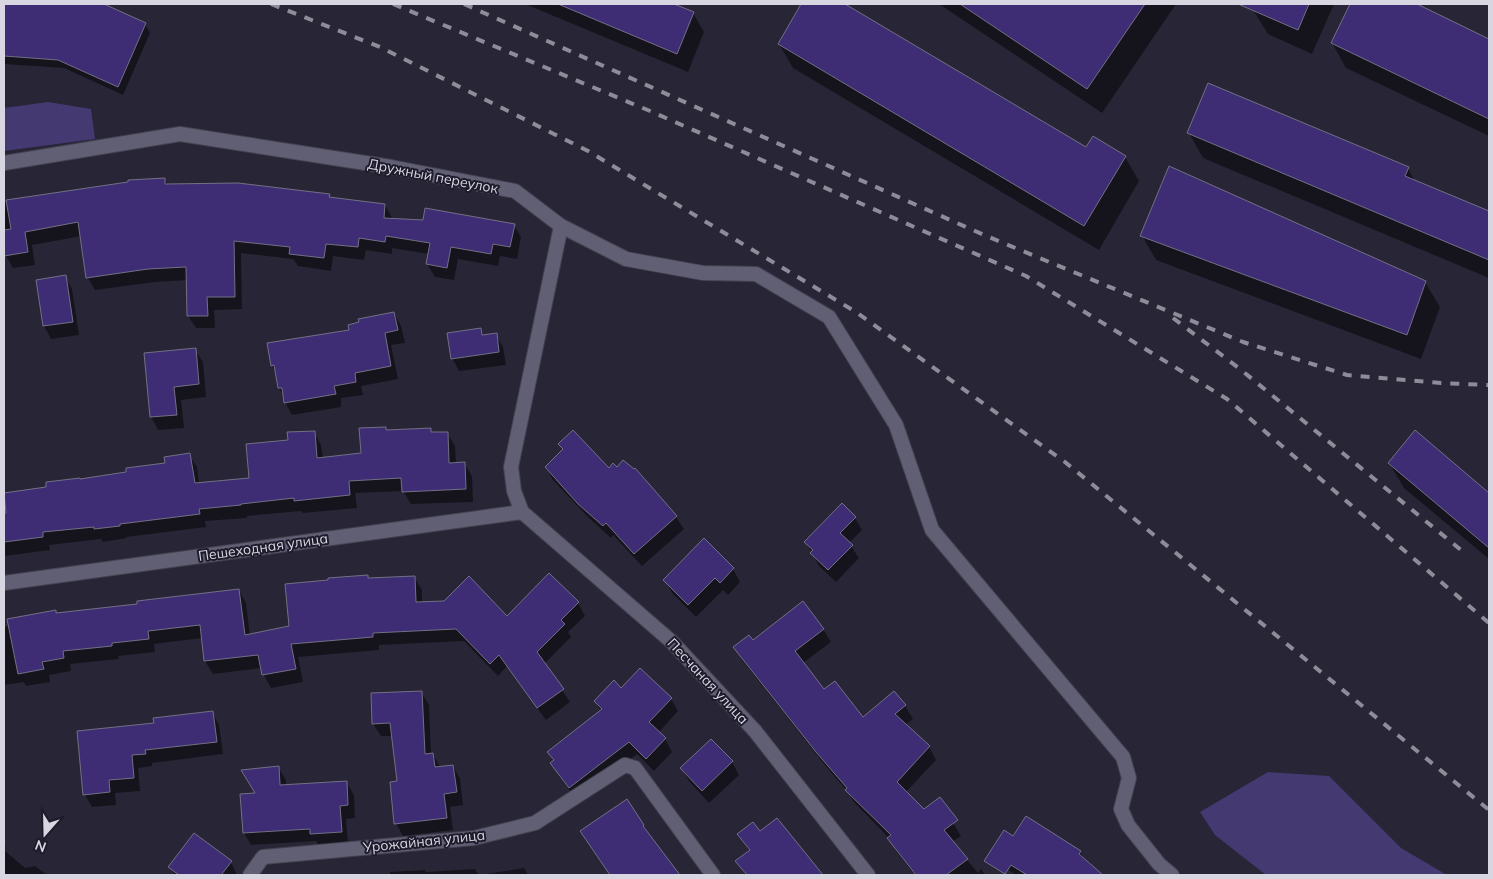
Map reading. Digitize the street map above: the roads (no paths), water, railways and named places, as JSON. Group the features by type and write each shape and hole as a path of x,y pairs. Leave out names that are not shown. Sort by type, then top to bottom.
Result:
{"street":[{"name":"Дружный переулок","path":"4,163 180,134 391,167 515,191 561,226 626,259 703,273 756,274 829,317 896,426 932,530 1123,757 1129,778 1121,809 1128,825 1159,864 1172,875"},
{"path":"522,512 514,491 511,468 561,226"},
{"name":"Пешеходная улица","path":"4,583 522,512"},
{"name":"Песчаная улица","path":"522,512 672,642 755,731 868,875"},
{"name":"Урожайная улица","path":"250,875 263,857 474,838 535,823 625,764 636,768 713,875"}],"railway":[{"path":"271,4 380,47 588,151 856,312 1065,462 1489,810"},
{"path":"393,4 650,111 1026,276 1227,399 1489,623"},
{"path":"464,4 984,235 1243,342 1347,375 1489,385"},
{"path":"1173,318 1240,369 1461,550"}]}
